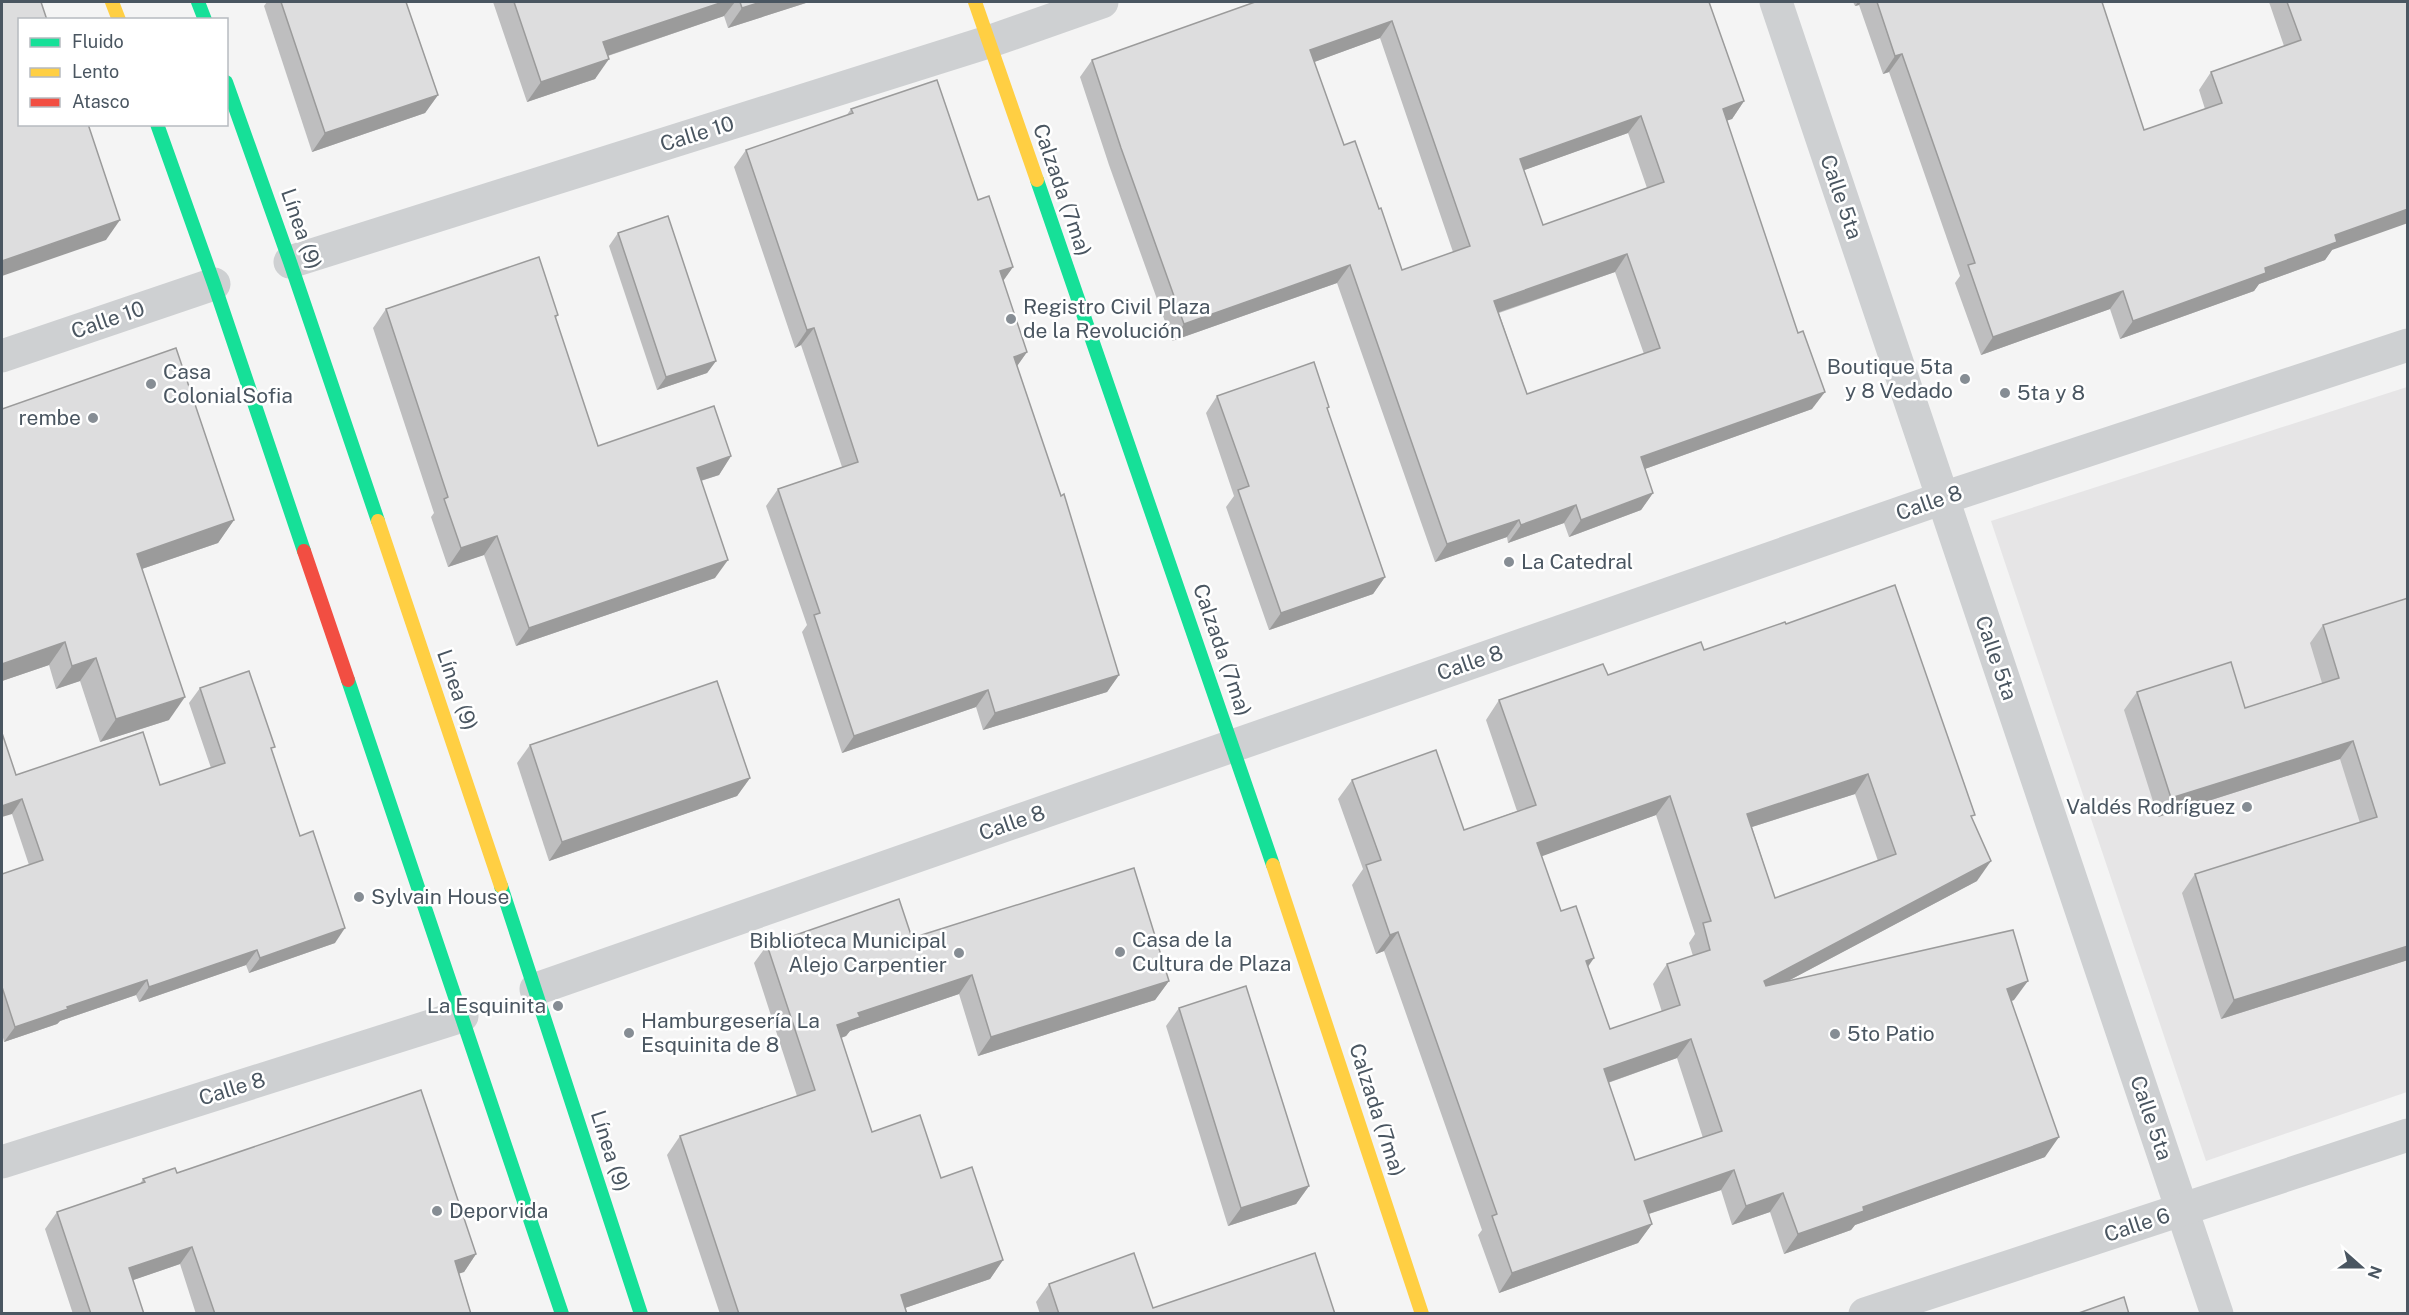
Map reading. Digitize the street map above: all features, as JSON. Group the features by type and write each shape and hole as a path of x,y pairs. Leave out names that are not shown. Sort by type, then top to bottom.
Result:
{"main road":[{"path":"112,2 118,18"},
{"path":"198,2 203,18"},
{"name":"Calzada (7ma)","path":"975,2 1233,746 1422,1314"},
{"name":"Línea (9)","path":"228,88 290,262 536,989 640,1314"},
{"path":"158,126 214,284 561,1314"}],"street":[{"name":"Calle 10","path":"290,262 988,42 1102,2"},
{"name":"Calle 5ta","path":"1776,2 2217,1314"},
{"name":"Calle 10","path":"2,356 214,284"},
{"name":"Calle 8","path":"536,989 1943,498 2408,345"},
{"name":"Calle 8","path":"2,1162 462,1016"},
{"name":"Calle 6","path":"1865,1314 2408,1135"}],"shaded area":[{"name":"Valdés Rodríguez","path":"2407,387 2407,1092 2206,1161 1991,521"}],"building":[{"path":"2,2 41,2 46,18 18,18 18,126 89,126 120,220 2,261"},
{"path":"281,2 406,2 438,95 325,133"},
{"path":"514,2 723,2 603,42 609,59 541,82"},
{"path":"740,2 761,2 742,8"},
{"path":"1255,2 1709,2 1744,101 1723,109 1798,333 1803,331 1825,392 1641,457 1653,493 1581,520 1576,505 1521,525 1519,520 1447,544 1350,265 1184,324 1092,60","holes":["1392,21 1470,246 1402,270 1355,141 1344,145 1310,50","1641,116 1664,182 1543,225 1520,159","1627,254 1660,348 1527,394 1494,301"]},
{"path":"1877,2 2102,2 2144,130 2222,103 2211,72 2301,40 2287,2 2408,2 2408,209 2335,235 2337,242 2265,268 2266,273 2133,321 2123,291 1993,337 1968,265 1975,263 1902,54 1895,56"},
{"path":"937,80 978,200 989,196 1013,267 1000,271 1027,352 1014,357 1061,496 1064,494 1119,675 995,713 988,690 854,736 814,615 820,613 778,489 858,462 814,328 807,330 746,150 853,113 851,109"},
{"path":"668,216 716,361 666,377 618,233"},
{"path":"539,257 558,315 555,316 598,446 714,406 731,456 697,468 728,560 529,628 497,536 461,548 444,499 448,497 386,309"},
{"path":"176,348 234,520 137,554 185,697 116,719 96,658 72,666 65,642 2,664 2,409"},
{"path":"1314,362 1329,407 1327,408 1385,577 1281,613 1238,490 1249,486 1217,396"},
{"path":"1895,585 1975,815 1971,816 1991,861 1764,981 1766,986 2013,930 2028,981 2007,989 2059,1137 1863,1207 1864,1211 1798,1234 1783,1193 1746,1206 1734,1170 1644,1201 1652,1224 1512,1273 1492,1216 1497,1214 1398,932 1390,935 1366,865 1381,860 1352,780 1436,750 1464,830 1536,805 1499,700 1603,664 1608,675 1701,642 1704,650 1785,622 1786,624","holes":["1868,774 1896,854 1775,898 1747,814","1670,796 1711,921 1703,923 1710,950 1667,964 1680,1005 1610,1029 1586,961 1594,958 1576,906 1561,911 1537,843","1691,1039 1722,1131 1635,1160 1604,1069"]},
{"path":"2408,598 2408,946 2234,1000 2195,874 2377,817 2353,741 2171,798 2137,692 2231,662 2245,708 2339,678 2323,625"},
{"path":"249,671 275,747 271,748 300,836 313,831 345,928 260,958 257,950 149,987 147,980 15,1027 2,987 2,874 43,860 22,799 2,806 2,733 16,775 143,732 160,785 225,763 200,688"},
{"path":"717,681 750,778 562,842 530,745"},
{"path":"1134,868 1169,981 991,1037 972,975 858,1013 860,1017 837,1025 872,1132 920,1115 941,1178 972,1167 1003,1260 901,1295 907,1314 739,1314 680,1136 815,1090 767,945 899,899 912,938"},
{"path":"1246,986 1309,1186 1241,1208 1179,1008"},
{"path":"421,1090 476,1254 455,1261 471,1314 215,1314 192,1247 129,1268 144,1314 91,1314 57,1212 145,1182 143,1179 175,1168 177,1173"},
{"path":"1134,1253 1153,1308 1315,1253 1335,1314 1059,1314 1049,1284"},
{"path":"2124,1297 2129,1314 2076,1314"}],"traffic: fast":[{"path":"198,2 204,18"},
{"path":"228,88 378,521"},
{"path":"158,126 304,551"},
{"path":"1037,180 1273,865"},
{"path":"348,680 562,1314"},
{"path":"501,886 641,1314"}],"traffic: slow":[{"path":"112,2 118,18"},
{"path":"975,2 1037,180"},
{"path":"378,521 501,886"},
{"path":"1273,865 1422,1314"}],"traffic: jam":[{"path":"304,551 348,680"}],"place":[{"name":"Registro Civil Plaza de la Revolución","path":"1011,319"},
{"name":"Boutique 5ta y 8 Vedado","path":"1965,379"},
{"name":"Casa ColonialSofia","path":"151,384"},
{"name":"5ta y 8","path":"2005,393"},
{"name":"rembe","path":"93,418"},
{"name":"La Catedral","path":"1509,562"},
{"name":"Valdés Rodríguez","path":"2247,807"},
{"name":"Sylvain House","path":"359,897"},
{"name":"Casa de la Cultura de Plaza","path":"1120,952"},
{"name":"Biblioteca Municipal Alejo Carpentier","path":"959,953"},
{"name":"La Esquinita","path":"558,1006"},
{"name":"Hamburgesería La Esquinita de 8","path":"629,1033"},
{"name":"5to Patio","path":"1835,1034"},
{"name":"Deporvida","path":"437,1211"}]}
